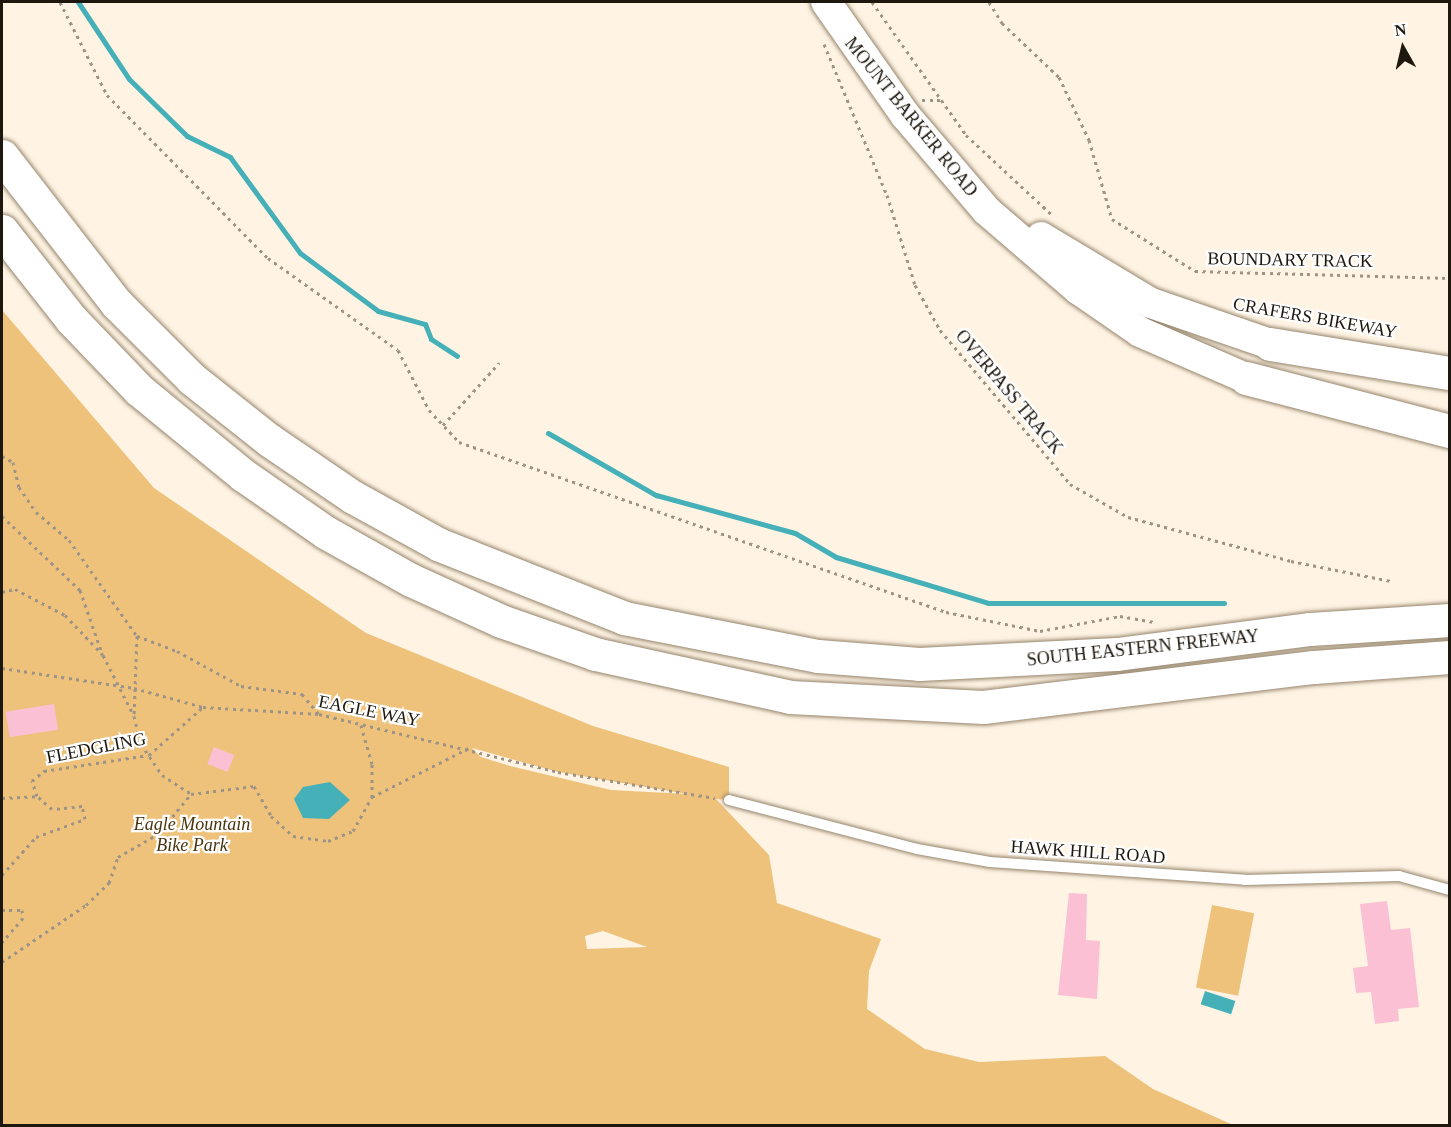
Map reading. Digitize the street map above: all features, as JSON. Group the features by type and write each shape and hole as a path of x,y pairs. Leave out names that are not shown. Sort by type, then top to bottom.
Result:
{"highway":[{"name":"SOUTH EASTERN FREEWAY","path":"2,156 116,303 192,378 269,440 353,497 440,545 531,586 624,618 818,657 920,664 1019,662 1310,629 1449,620"},
{"path":"2,231 71,319 139,390 243,476 325,532 411,580 501,621 595,654 790,697 983,707 1314,667 1449,657"},
{"path":"1270,344 1449,373"},
{"path":"1246,378 1449,431"}],"main road":[{"name":"MOUNT BARKER ROAD","path":"826,2 905,115 987,211 1078,290 1140,332 1246,378"},
{"name":"MOUNT BARKER ROAD","path":"839,2 924,123 1010,212 1049,243 1151,303 1270,344"}],"lane":[{"name":"HAWK HILL ROAD","path":"729,800 917,849 990,862 1245,880 1399,876 1449,890"}],"path":[{"path":"60,2 107,95 268,258 398,350 429,410 459,442 946,612 1040,631 1120,616 1156,622 1193,644"},
{"path":"872,2 966,135 1060,222"},
{"name":"BOUNDARY TRACK","path":"989,2 1002,23 1059,77 1089,140 1112,219 1195,272 1449,278"},
{"name":"OVERPASS TRACK","path":"819,32 886,195 915,285 940,330 1070,484 1128,517 1291,561 1391,581"},
{"path":"443,425 499,363"},
{"path":"2,456 13,462 19,487 36,512 69,540 137,636 177,651 241,686 302,694 319,714"},
{"path":"2,516 80,590 103,654 122,686 149,755 162,775 191,794 254,786 271,816 293,836 328,841 353,831 372,797 372,764 360,722"},
{"path":"2,592 15,589 36,597 64,615 103,654"},
{"path":"134,716 137,636"},
{"name":"EAGLE WAY","path":"2,668 134,688 203,707 319,714 471,747 558,772 729,800"},
{"name":"FLEDGLING","path":"37,796 32,781 44,771 149,755 203,707"},
{"path":"372,797 471,747"},
{"path":"2,962 86,905 109,883 118,857 158,834 191,794"},
{"path":"2,798 37,796 52,809 82,806 85,819 36,837 2,875"},
{"path":"2,910 22,910 23,918 2,942"}],"green space":[{"name":"Eagle Mountain Bike Park","path":"2,310 154,488 366,633 593,726 729,767 729,800 716,799 769,855 777,903 881,939 869,971 867,1009 925,1049 979,1062 1105,1056 1153,1089 1233,1125 2,1125","holes":["472,748 558,772 687,794 611,790 510,766 481,757","603,931 647,947 587,949 585,936"]},
{"path":"1212,905 1254,913 1238,996 1196,987"}],"water":[{"path":"330,782 350,800 329,819 303,818 294,799 303,787"},
{"path":"1205,991 1235,1001 1231,1014 1201,1004"}],"building":[{"path":"54,704 58,730 10,737 6,712"},
{"path":"214,747 234,755 228,772 207,764"},
{"path":"1069,893 1087,894 1086,940 1100,941 1097,999 1058,995"},
{"path":"1387,901 1391,930 1410,928 1419,1007 1398,1009 1399,1021 1375,1024 1371,992 1356,993 1353,968 1368,966 1360,904"}],"waterway":[{"path":"78,2 129,79 187,136 230,157 300,253 378,311 425,324 431,339 457,356"},
{"path":"548,433 656,495 795,533 836,557 988,603 1224,603"}]}
